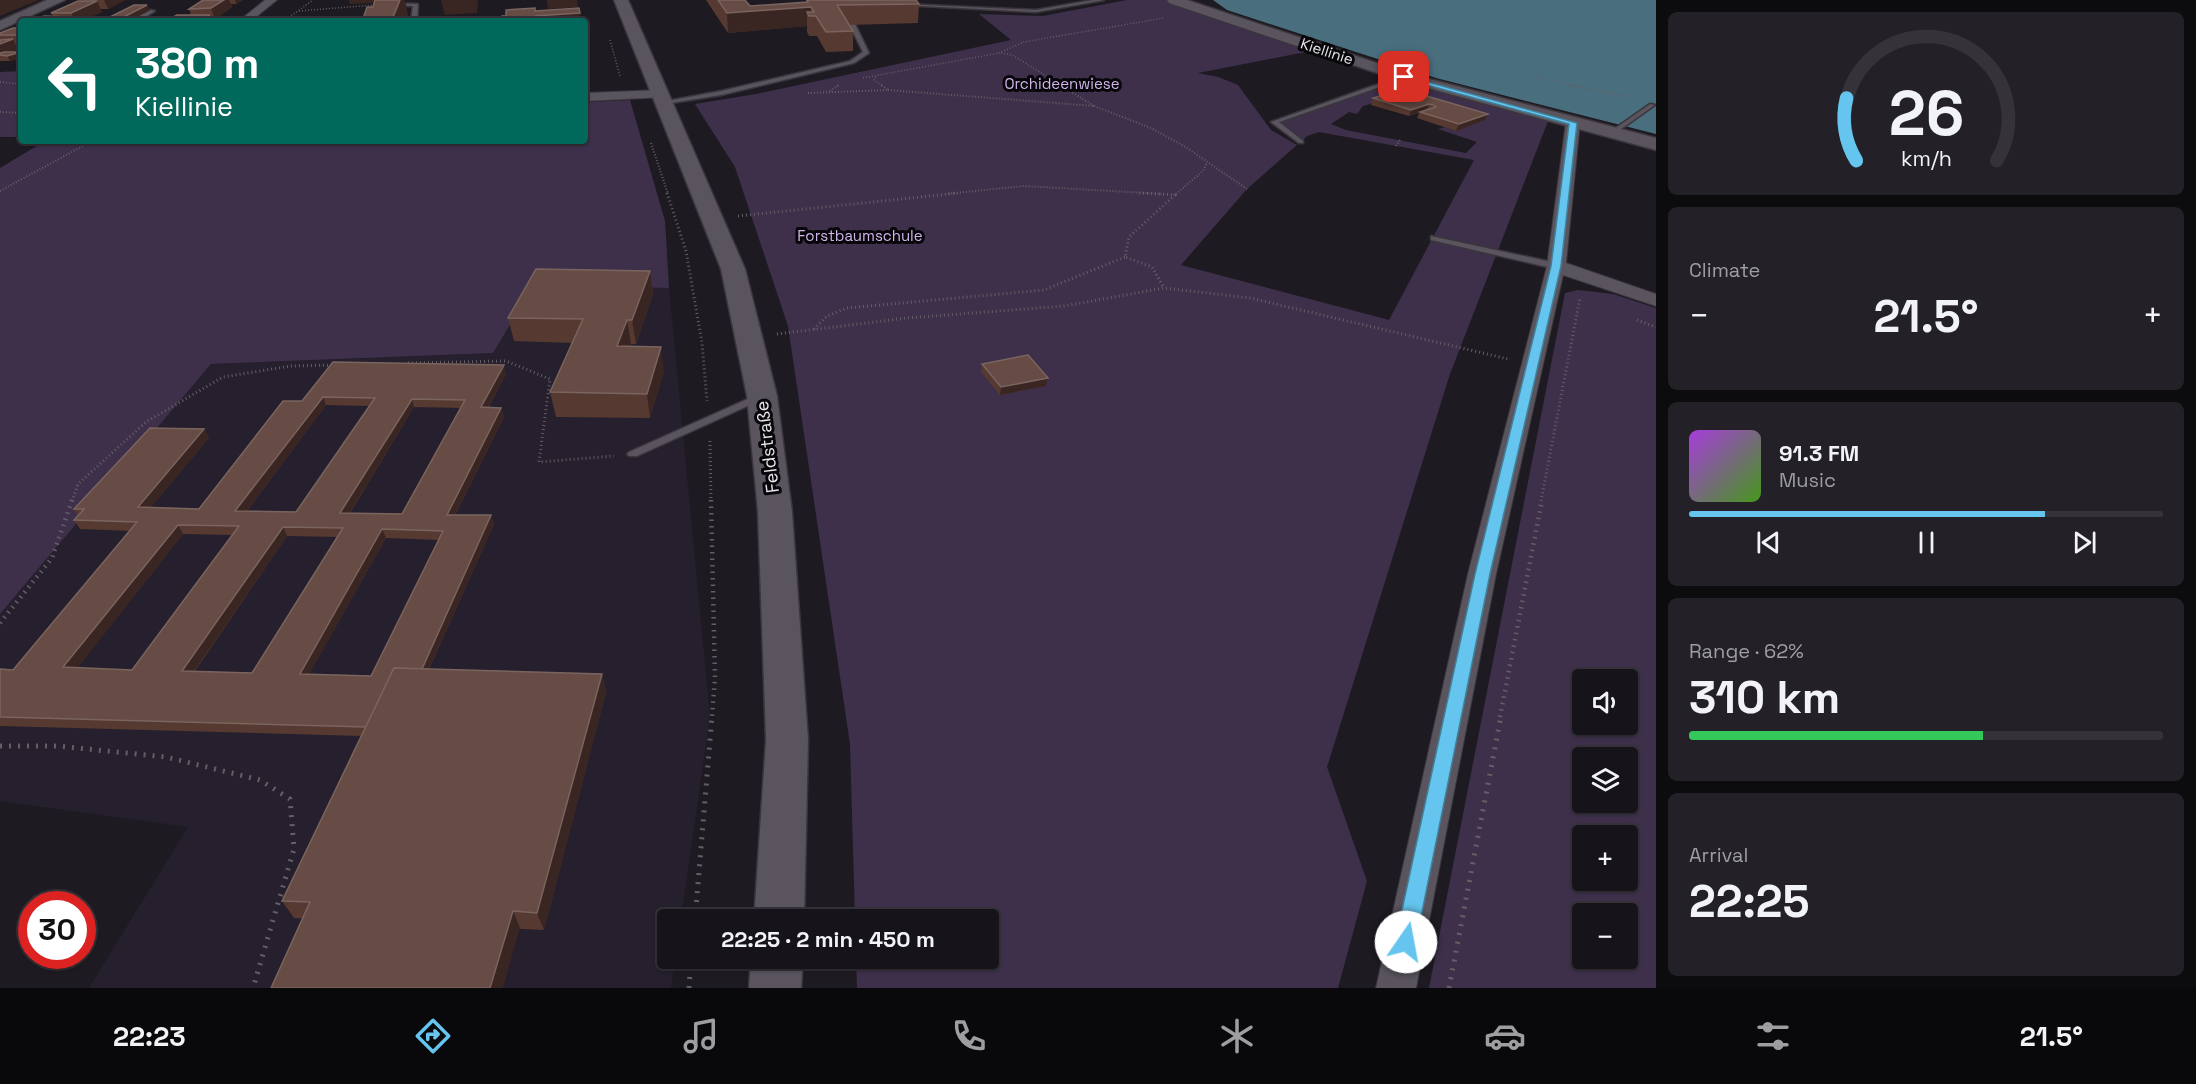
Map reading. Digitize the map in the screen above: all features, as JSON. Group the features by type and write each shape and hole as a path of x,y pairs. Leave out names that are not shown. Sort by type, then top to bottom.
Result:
{"street":[{"path":"248,18 272,0"},
{"name":"Feldstraße","path":"621,0 733,269 762,396 775,512 787,740 779,909"},
{"name":"Kiellinie","path":"1174,0 1404,77 1656,144"},
{"path":"36,18 64,2"},
{"path":"21,18 64,2"},
{"path":"0,26 18,19"},
{"path":"0,32 18,25"},
{"path":"588,97 626,95 663,98"},
{"path":"1396,988 1482,574 1556,266 1573,123"},
{"path":"1556,266 1656,300"},
{"path":"776,988 777,969"}],"lane":[{"path":"971,0 983,5 982,9"},
{"path":"891,5 1036,11 1102,0"},
{"path":"382,4 416,5 414,18"},
{"path":"139,18 153,11"},
{"path":"663,98 721,93 852,62 866,53 852,24"},
{"path":"1300,142 1274,122 1404,77"},
{"path":"1612,133 1652,105"},
{"path":"1434,238 1556,266"},
{"path":"633,454 762,396"}],"path":[{"path":"288,18 313,0"},
{"path":"299,10 382,4"},
{"path":"888,90 874,80 876,76 999,53 1015,45 1035,40 1173,17"},
{"path":"608,33 626,95"},
{"path":"1010,49 1012,55"},
{"path":"999,53 1012,55 1094,106 1151,128 1184,146 1247,189"},
{"path":"1544,73 1535,78 1636,98"},
{"path":"0,82 18,84"},
{"path":"831,91 888,90 1094,106"},
{"path":"0,112 18,112"},
{"path":"650,140 686,251 702,343 709,420 715,678 696,909"},
{"path":"1396,146 1400,140"},
{"path":"0,191 86,144"},
{"path":"1125,257 1129,237 1203,171 1207,162"},
{"path":"711,219 1024,186 1175,195"},
{"path":"813,330 827,316 848,308 1044,290 1125,257 1152,267 1164,288"},
{"path":"780,334 907,318 1064,306 1164,288 1281,304 1532,365"},
{"path":"1449,988 1579,298 1590,302"},
{"path":"1634,318 1656,327"},
{"path":"398,364 506,361 550,379 539,462 633,454"},
{"path":"0,623 52,558 78,484 146,422 223,377 291,366 338,365"},
{"path":"0,746 57,746 166,757 260,780 290,799 294,849 253,988"},
{"path":"689,988 690,969"}],"shaded area":[{"path":"534,285 669,288 710,716 682,909 657,909 657,969 674,969 671,988 89,988 188,827 0,801 0,614 211,364 493,353"}],"green space":[{"path":"1127,0 1166,0 1316,50 1198,73 1218,77 1238,85 1271,130 1297,145 1247,189 1181,265 1389,320 1474,160 1319,132 1307,136 1301,142 1274,122 1399,79 1548,121 1450,374 1327,767 1367,881 1338,988 857,988 856,969 999,969 999,909 855,909 850,744 788,326 735,167 695,104 756,94 1011,40 979,14 1043,16","holes":["1401,95 1484,120 1456,131 1445,127 1438,129 1477,142 1466,153 1346,130 1331,124 1349,112 1357,114 1363,106"]},
{"path":"18,71 18,137 0,137 0,72"},
{"path":"630,100 665,221 669,288 534,285 493,353 211,364 0,614 0,168 40,144 588,144 588,102"},
{"path":"1578,290 1613,294 1656,308 1656,988 1429,988 1565,293"}],"water":[{"path":"1213,0 1656,0 1656,134 1436,78 1227,10"}],"building":[{"path":"203,0 224,0 211,8 189,9"},
{"path":"375,0 400,0 393,17 363,18 367,7 373,7"},
{"path":"718,0 745,0 750,6 808,2 807,0 916,0 919,4 837,5 853,31 826,32 816,16 809,16 807,12 814,12 811,7 727,13"},
{"path":"78,1 97,1 71,13 51,13"},
{"path":"134,5 147,5 122,18 108,18"},
{"path":"579,8 580,13 535,16 535,18 502,18 506,16 506,10"},
{"path":"177,15 210,15 204,18 172,18"},
{"path":"44,16 69,17 66,18 39,18"},
{"path":"18,28 18,35 0,35 0,33"},
{"path":"13,39 0,44 0,40"},
{"path":"18,52 7,56 0,55 0,53"},
{"path":"1403,89 1488,114 1459,124 1420,112 1436,107 1433,105 1429,104 1411,110 1373,98"},
{"path":"536,269 650,271 632,320 627,320 617,346 661,347 647,394 550,392 583,319 508,318"},
{"path":"1028,355 1048,378 1001,387 982,364"},
{"path":"333,362 504,365 481,407 501,408 447,515 491,515 422,669 394,668 366,727 0,717 0,669 13,670 137,522 74,520 84,509 74,509 150,428 204,429 138,507 199,509 283,401 302,401","holes":["323,397 375,398 296,512 235,511","412,399 465,400 402,514 340,513","178,525 239,526 132,670 63,667","283,527 343,528 252,673 182,671","382,529 443,531 371,676 300,674"]},
{"path":"394,668 602,674 537,913 513,911 490,988 271,988 310,902 282,901"}],"route":[{"path":"1404,77 1573,123 1556,266 1482,574 1406,942"}],"park label":[{"name":"Orchideenwiese","path":"1062,83"},
{"name":"Forstbaumschule","path":"860,235"}]}
